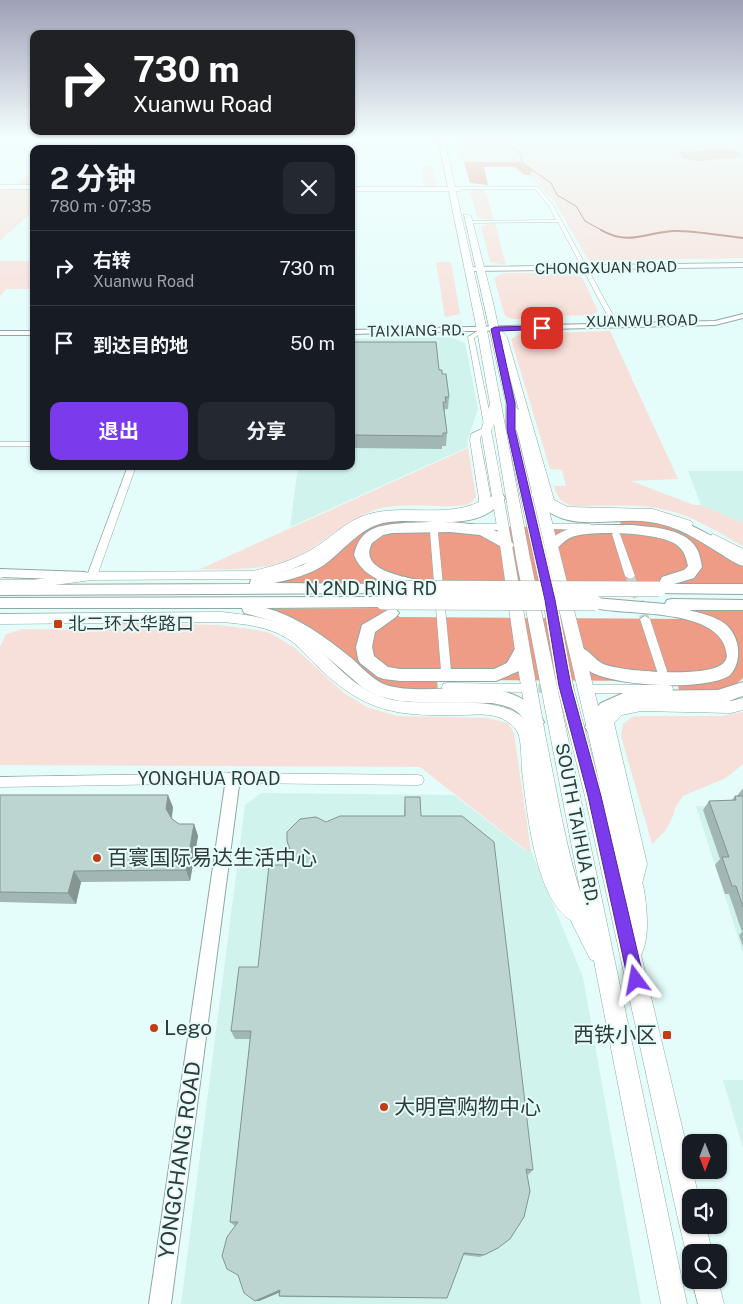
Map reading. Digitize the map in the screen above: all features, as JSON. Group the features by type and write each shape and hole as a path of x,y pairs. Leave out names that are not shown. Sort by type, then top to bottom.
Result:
{"highway":[{"path":"538,494 552,509 569,516 640,517 668,521 743,560"},
{"path":"213,596 309,568 372,521 391,517 462,517 479,514 493,505 498,498"},
{"path":"506,545 489,534 474,529 383,530 371,536 363,545 361,554 364,564 387,595 368,629 364,647 366,659 384,672 400,675 496,675 514,667 522,651"},
{"path":"551,547 558,537 569,532 656,531 674,535 692,552 695,567 689,574 663,585"},
{"path":"2,588 32,584"},
{"name":"N 2ND RING RD","path":"2,588 213,596 387,595 446,602 592,596 663,585 743,589"},
{"name":"N 2ND RING RD","path":"387,595 433,589 743,605"},
{"path":"213,596 292,622 310,632 369,682 383,691 423,696 493,696 506,698 521,705 535,722"},
{"path":"577,652 589,664 617,675 704,676 721,673 730,668 736,659 735,646 727,634 711,622 680,612 592,596"},
{"path":"594,727 602,711 615,702 628,698 718,697 743,689"}],"main road":[{"name":"SOUTH TAIHUA RD.","path":"458,199 488,327 503,404 523,558 674,1304"},
{"name":"SOUTH TAIHUA RD.","path":"459,199 468,222 475,270"},
{"path":"488,327 503,337 549,502 566,510 612,522 640,512 667,516 690,525 743,554"},
{"name":"SOUTH TAIHUA RD.","path":"503,404 511,430 550,600 565,686 594,796 684,1189"},
{"path":"32,584 92,576 234,576 275,571 311,556 361,521 370,517 401,512 433,522 471,510 484,504 485,499 475,440 476,434 487,428 503,404 524,434 634,890 637,907 633,965"},
{"path":"487,428 522,651 559,853 578,915 605,966"},
{"path":"0,619 222,617 252,620 282,629 294,636 351,686 370,698 398,707 447,690 511,715 525,731 541,842 546,861 559,894 578,915"},
{"path":"634,890 638,864 606,721 618,710 641,706 668,691 731,707 743,704"},
{"path":"707,1289 711,1304"}],"street":[{"path":"546,199 560,221 614,324"},
{"path":"468,222 560,221"},
{"name":"CHONGXUAN ROAD","path":"475,270 743,267"},
{"name":"XUANWU ROAD","path":"488,327 715,323 743,315"},
{"path":"487,428 471,337 488,327"},
{"name":"TAIXIANG RD.","path":"355,328 488,327"},
{"name":"TAIXIANG RD.","path":"355,332 488,327"},
{"path":"0,329 30,329"},
{"path":"0,333 30,333"},
{"path":"0,444 30,444"},
{"path":"2,588 92,576 131,470"},
{"path":"498,527 433,522 447,690 522,688"},
{"path":"551,527 612,522 630,576"},
{"path":"591,688 668,691 645,620"},
{"name":"YONGHUA ROAD","path":"0,782 233,778 418,780"},
{"name":"YONGCHANG ROAD","path":"160,1304 233,778"}],"shaded area":[{"path":"0,199 30,199 30,214 0,241"},
{"path":"472,199 488,199 494,221 477,217"},
{"path":"552,199 743,199 743,258 589,261"},
{"path":"495,223 506,265 490,262 481,227"},
{"path":"0,261 30,261 30,289 6,289 0,296"},
{"path":"436,262 451,262 460,314 445,317"},
{"path":"503,273 569,273 582,277 598,311 592,315 512,319 505,316 494,278"},
{"path":"610,331 678,479 631,481 694,505 701,505 743,523 743,546 701,523 674,512 637,506 573,506 565,503 558,496 554,486 566,486 562,470 550,469 511,339 520,334"},
{"path":"449,337 465,343 478,409 467,441 468,447 290,527 297,470 355,470 355,339"},
{"path":"468,448 476,497 466,505 386,507 357,518 294,558 255,568 200,569"},
{"path":"688,471 743,471 743,523 701,505"},
{"path":"425,519 425,527 622,527 619,520 639,520 674,526 743,564 743,584 273,583 370,527 387,521"},
{"path":"386,608 400,617 690,619 691,609 743,609 743,678 721,690 705,692 680,692 676,681 437,680 438,691 389,688 267,609"},
{"path":"105,623 219,625 258,630 270,633 295,648 344,693 367,707 397,716 488,718 508,723 514,733 531,851 527,851 420,767 0,765 0,647 6,634 23,629 102,630"},
{"path":"743,712 743,764 726,778 683,796 675,808 666,830 652,844 621,736 623,724 632,717 721,716"},
{"name":"大明宫购物中心","path":"261,793 454,795 526,851 531,851 583,977 641,1304 181,1304 245,805"},
{"path":"696,806 743,806 743,953"},
{"path":"723,1080 743,1080 743,1148"}],"building":[{"path":"355,342 436,342 439,370 442,370 442,374 446,374 449,397 445,397 446,402 443,402 447,433 443,433 443,436 355,435"},
{"name":"百寰国际易达生活中心","path":"0,795 168,795 166,809 172,819 179,824 194,824 186,870 74,871 68,893 0,892"},
{"path":"735,796 743,796 743,907 736,886 732,886 722,857 729,857 709,801 736,800"},
{"name":"大明宫购物中心","path":"405,797 420,797 421,816 462,816 494,842 533,1170 526,1169 530,1191 524,1217 510,1239 498,1248 484,1255 464,1253 447,1298 279,1296 280,1290 255,1301 244,1293 238,1275 227,1269 222,1256 227,1237 238,1222 230,1222 251,1031 231,1031 239,967 258,967 269,865 283,865 288,862 292,855 287,841 287,832 300,819 316,817 326,822 340,816 405,816"}],"waterway":[{"path":"564,199 576,206 585,221 603,231"},
{"path":"603,231 611,235 628,238 673,231"},
{"path":"673,231 743,238"}],"tunnel":[{"path":"630,576 645,619"},
{"path":"525,688 590,689"}],"place":[{"name":"北二环太华路口","path":"58,624"},
{"name":"百寰国际易达生活中心","path":"97,858"},
{"name":"Lego","path":"154,1028"},
{"name":"西铁小区","path":"667,1035"},
{"name":"大明宫购物中心","path":"384,1107"}],"route":[{"path":"542,328 495,329 511,404 511,430 550,600 565,686 594,796 636,980"}]}
